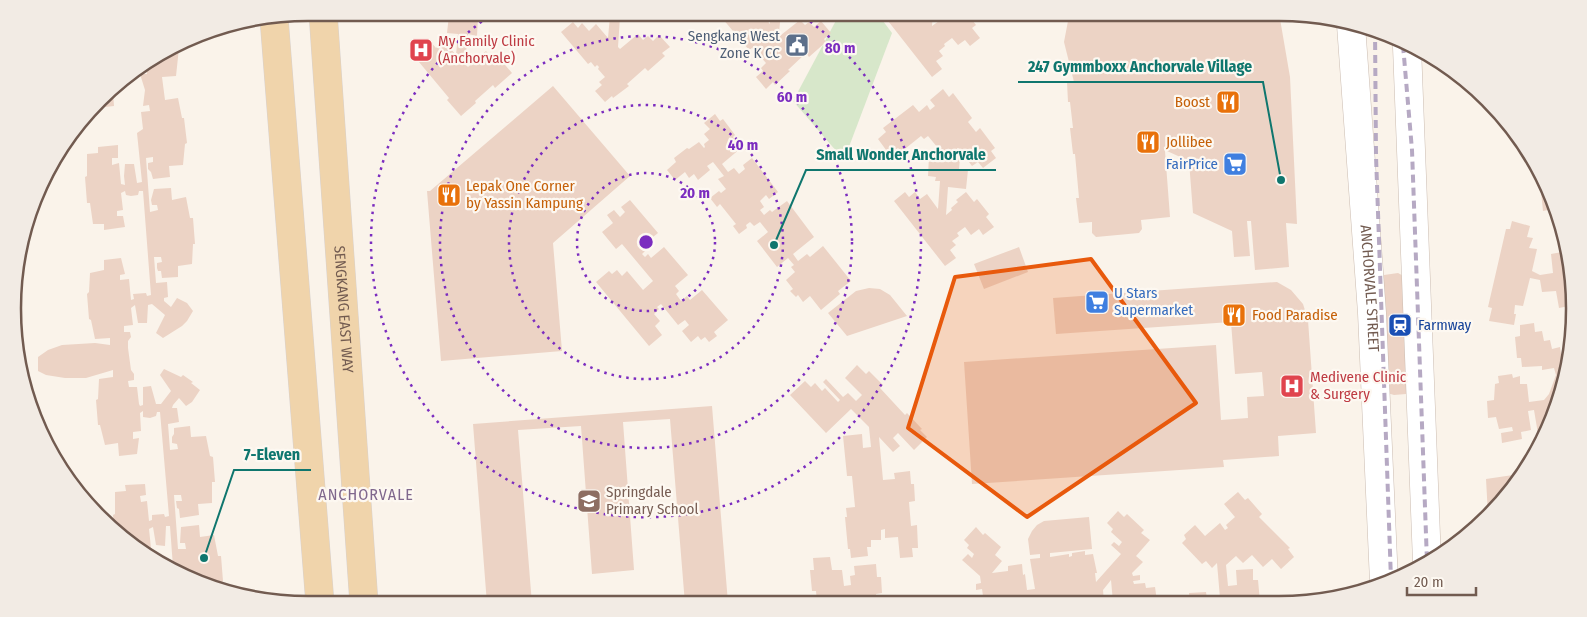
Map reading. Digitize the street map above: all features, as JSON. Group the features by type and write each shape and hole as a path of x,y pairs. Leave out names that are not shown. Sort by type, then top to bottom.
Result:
{"main road":[{"name":"SENGKANG EAST WAY","path":"324,21 363,596"},
{"path":"274,24 319,596"}],"street":[{"name":"ANCHORVALE STREET","path":"1352,31 1372,313 1384,576"},
{"path":"1407,52 1427,554"}],"highlighted area":[{"path":"1091,259 1196,403 1027,517 908,428 955,277"}],"green space":[{"path":"836,21 883,21 892,33 844,160 793,101"}],"building":[{"path":"448,21 478,21 477,36 468,34 465,64 468,67 486,51 491,57 495,53 512,73 495,88 493,85 461,116 447,100 449,98 409,50 421,39 425,45 430,41 436,48 444,41 456,55 458,34 447,33"},
{"path":"610,21 620,21 618,47 620,49 638,34 643,40 648,36 653,41 659,35 670,47 662,53 665,56 648,71 645,68 627,84 629,86 605,102 595,91 602,85 599,82 605,77 598,69 599,67 597,65 595,67 591,62 588,64 561,32 573,22 578,28 582,23 589,31 596,24 608,38"},
{"path":"725,21 768,21 770,24 770,21 780,21 779,33 781,35 799,21 805,25 809,22 814,27 821,21 831,33 824,39 826,42 809,57 806,53 775,85 773,82 766,89 756,77 763,71 761,68 766,63 759,55 761,53 759,51 757,53 752,48 749,50"},
{"path":"888,21 932,21 932,26 939,21 973,21 976,25 972,28 980,38 970,46 965,40 958,45 952,38 944,44 945,46 939,51 943,56 936,61 942,69 932,77"},
{"path":"1068,21 1280,21 1290,77 1297,224 1286,223 1289,267 1255,270 1251,221 1247,221 1250,256 1234,257 1232,231 1193,213 1189,161 1167,151 1165,151 1170,217 1141,220 1142,229 1139,233 1096,237 1092,233 1092,222 1079,223 1076,198 1079,198 1075,154 1073,154 1070,128 1073,128 1070,102 1068,102 1067,82 1074,82 1064,42"},
{"path":"179,52 176,76 162,77 165,100 178,98 182,118 184,118 187,143 185,144 183,165 169,166 170,177 153,179 148,169 148,163 153,162 153,157 146,158 150,212 158,210 157,205 152,205 151,200 154,189 171,188 172,200 186,197 190,218 193,218 195,244 193,244 192,264 178,266 178,277 162,278 161,271 158,271 157,268 157,263 162,262 161,257 154,257 156,283 167,282 168,297 164,298 164,301 171,307 177,298 187,303 193,311 182,326 163,338 156,333 165,315 152,304 148,305 147,323 138,323 135,305 131,308 133,325 124,326 124,332 130,332 131,337 128,341 128,348 131,370 134,374 134,380 128,381 129,387 137,387 140,406 143,405 143,387 151,386 156,404 161,404 171,391 160,375 164,369 181,377 183,375 200,390 192,402 186,406 179,398 173,405 172,408 177,408 179,422 168,424 170,450 178,449 177,444 172,443 174,428 190,426 191,437 206,436 210,456 213,457 215,482 212,482 212,503 198,504 199,515 180,518 176,501 182,501 181,495 174,495 178,549 186,549 185,543 180,543 181,527 199,525 200,537 214,535 218,556 221,556 223,581 221,583 173,561 170,526 166,526 165,546 156,545 153,527 149,529 151,548 113,519 115,492 126,491 125,485 145,484 146,495 140,496 141,502 147,501 149,521 152,520 152,515 164,514 165,517 169,516 160,412 157,412 156,416 150,418 143,417 143,411 140,413 141,431 133,432 133,439 139,438 137,454 119,456 118,443 105,445 100,425 98,425 96,400 98,399 99,379 113,377 113,370 86,378 65,378 46,375 38,371 38,357 48,350 62,345 95,343 110,345 110,338 95,339 91,320 89,319 87,294 89,292 90,273 104,270 104,260 121,258 125,274 120,275 120,280 129,279 131,300 134,299 133,294 146,293 147,296 151,295 143,191 139,191 138,195 131,196 126,195 125,191 121,193 123,210 117,211 117,216 123,216 125,227 104,230 104,224 93,224 90,203 87,203 85,177 87,176 87,154 98,153 98,147 118,145 118,158 112,158 112,165 119,163 121,184 125,185 125,164 134,164 137,183 142,182 137,133 143,129 141,112 150,111 149,105 143,106 145,90 141,76 147,74 149,70"},
{"path":"553,86 630,176 553,243 562,351 441,361 427,191 430,191"},
{"path":"943,89 949,97 953,93 972,118 968,122 976,132 980,128 995,148 991,151 996,158 983,168 978,162 972,166 958,148 951,153 950,157 960,158 959,169 968,170 966,189 948,187 946,215 958,202 956,200 966,192 974,202 977,199 989,214 986,217 994,227 983,235 979,229 971,235 965,227 957,233 959,236 952,241 956,245 950,250 956,258 945,266 894,201 905,192 909,197 915,192 920,199 927,194 938,209 940,181 935,181 936,177 928,176 929,156 943,157 943,154 928,136 924,139 921,136 901,152 898,148 889,154 878,139 886,132 883,128 913,105 919,112 927,105 930,110 935,106 930,100"},
{"path":"113,98 114,106 103,107"},
{"path":"715,114 720,121 723,119 735,135 733,137 741,148 722,164 728,172 734,168 739,174 745,169 743,165 752,158 778,192 769,199 766,195 760,201 764,207 760,210 764,215 770,210 772,212 787,201 814,237 793,254 798,261 807,254 810,257 823,246 851,281 838,291 840,294 821,310 810,296 803,302 798,295 796,297 790,291 793,289 786,280 795,272 791,267 794,265 788,258 777,267 757,241 768,232 760,222 754,226 750,222 746,225 747,228 739,234 733,226 736,224 720,204 717,207 710,198 719,191 721,193 726,189 718,179 724,176 713,162 707,166 710,170 698,180 694,174 689,178 685,172 675,180 667,170 676,162 674,158 687,148 689,149 699,142 705,147 704,144 709,140 704,134 710,129 704,123"},
{"path":"1541,192 1548,210 1543,211"},
{"path":"630,200 658,233 648,241 645,237 640,241 647,249 642,254 645,257 648,254 651,258 664,247 688,275 675,286 679,291 676,294 681,301 687,296 690,300 702,290 728,320 714,332 717,336 709,342 705,337 701,340 698,336 691,342 682,331 689,325 685,320 678,325 661,304 657,307 659,309 654,314 660,321 655,326 662,335 649,346 596,282 609,271 612,274 617,270 622,276 627,271 643,290 653,281 622,244 616,249 602,232 613,223 607,215 614,210 620,217 625,212 621,207"},
{"path":"1512,221 1530,226 1527,237 1533,238 1529,248 1537,249 1532,271 1540,275 1553,273 1551,254 1560,252 1566,307 1559,308 1556,291 1542,292 1540,280 1530,278 1523,306 1515,305 1514,325 1489,321 1492,308 1488,307 1506,229 1510,229"},
{"path":"1019,247 1028,272 984,289 974,264"},
{"name":"Farmway","path":"1398,273 1409,279 1416,385 1406,394 1394,395 1384,392 1376,282 1384,275"},
{"path":"1277,282 1291,290 1303,304 1308,320 1316,433 1278,436 1279,456 1223,460 1224,467 972,484 964,362 1216,345 1221,420 1248,418 1247,397 1264,396 1262,372 1235,374 1231,322 1056,334 1053,298"},
{"path":"869,288 880,289 890,295 907,316 847,336 828,313 856,291"},
{"path":"1534,323 1535,332 1542,331 1544,341 1550,340 1552,349 1560,347 1562,354 1551,401 1538,432 1534,410 1528,411 1531,430 1521,432 1522,439 1502,443 1501,433 1513,431 1512,427 1499,429 1496,417 1488,418 1487,401 1494,400 1495,384 1499,383 1498,376 1512,374 1513,378 1520,376 1520,384 1527,384 1529,402 1544,400 1549,394 1556,375 1554,368 1542,370 1542,366 1522,367 1521,358 1517,358 1515,337 1520,336 1520,325"},
{"path":"857,365 866,374 869,371 883,385 880,388 905,415 907,413 927,437 914,450 898,433 893,438 900,446 893,452 879,437 883,480 895,479 894,473 910,471 911,484 914,484 915,501 909,502 911,526 917,525 918,548 912,548 913,557 900,558 898,537 885,538 885,529 881,530 881,540 871,540 871,547 867,547 868,556 851,558 850,549 848,549 845,517 847,517 846,508 855,507 852,476 847,476 843,436 862,434 863,448 871,447 869,427 851,409 826,433 790,395 805,381 811,387 815,383 822,391 825,388 838,402 840,400 823,382 826,379 843,397 848,393 856,401 862,395 845,378"},
{"path":"712,406 727,596 684,596 670,419 623,422 634,570 592,574 581,426 518,430 531,596 486,596 473,424"},
{"path":"1512,475 1487,506 1486,479"},
{"path":"1238,492 1245,500 1248,498 1262,514 1259,517 1290,548 1288,549 1294,557 1281,569 1272,559 1263,567 1252,555 1243,563 1236,556 1226,565 1228,586 1237,585 1236,570 1253,569 1253,580 1258,580 1259,596 1220,596 1217,563 1212,568 1206,561 1202,564 1182,543 1186,539 1184,535 1195,525 1205,536 1220,523 1225,530 1228,528 1226,525 1235,517 1224,504"},
{"path":"1118,511 1124,517 1127,514 1144,530 1141,533 1150,540 1136,556 1143,562 1132,573 1133,576 1140,575 1140,580 1133,581 1134,584 1145,583 1146,588 1155,587 1156,596 1112,596 1111,580 1103,590 1104,596 983,596 982,589 976,590 976,584 981,583 980,576 962,560 968,554 972,558 974,554 967,548 969,545 964,540 976,527 983,535 985,533 1001,547 995,555 1002,561 992,573 1008,571 1008,566 1022,564 1027,590 1035,589 1030,559 1040,558 1040,554 1030,555 1028,539 1032,531 1044,521 1089,517 1092,549 1050,553 1050,557 1069,554 1069,557 1072,556 1072,553 1085,551 1085,555 1093,554 1097,573 1095,573 1096,582 1121,554 1111,545 1114,542 1119,546 1122,542 1111,532 1113,529 1107,523"},
{"path":"830,557 832,570 842,570 844,586 851,585 850,576 855,575 854,566 876,564 877,577 881,577 882,593 876,594 876,596 816,596 816,591 812,591 810,570 814,570 813,558"},
{"path":"1206,592 1207,596 1189,596 1189,593"}],"railway":[{"path":"1375,38 1376,156 1391,573"},
{"path":"1403,50 1412,150 1427,554"}],"place":[{"name":"Sengkang West Zone K CC","path":"797,45"},
{"name":"My Family Clinic (Anchorvale)","path":"421,50"},
{"name":"Boost","path":"1228,102"},
{"name":"Jollibee","path":"1148,142"},
{"name":"FairPrice","path":"1235,164"},
{"name":"247 Gymmboxx Anchorvale Village","path":"1281,180"},
{"name":"Lepak One Corner by Yassin Kampung","path":"449,195"},
{"name":"Small Wonder Anchorvale","path":"774,245"},
{"name":"U Stars Supermarket","path":"1097,302"},
{"name":"Food Paradise","path":"1234,315"},
{"name":"Farmway","path":"1400,325"},
{"name":"Medivene Clinic & Surgery","path":"1292,386"},
{"name":"Springdale Primary School","path":"589,501"},
{"name":"7-Eleven","path":"204,558"}],"district":[{"name":"ANCHORVALE","path":"366,494"}]}
